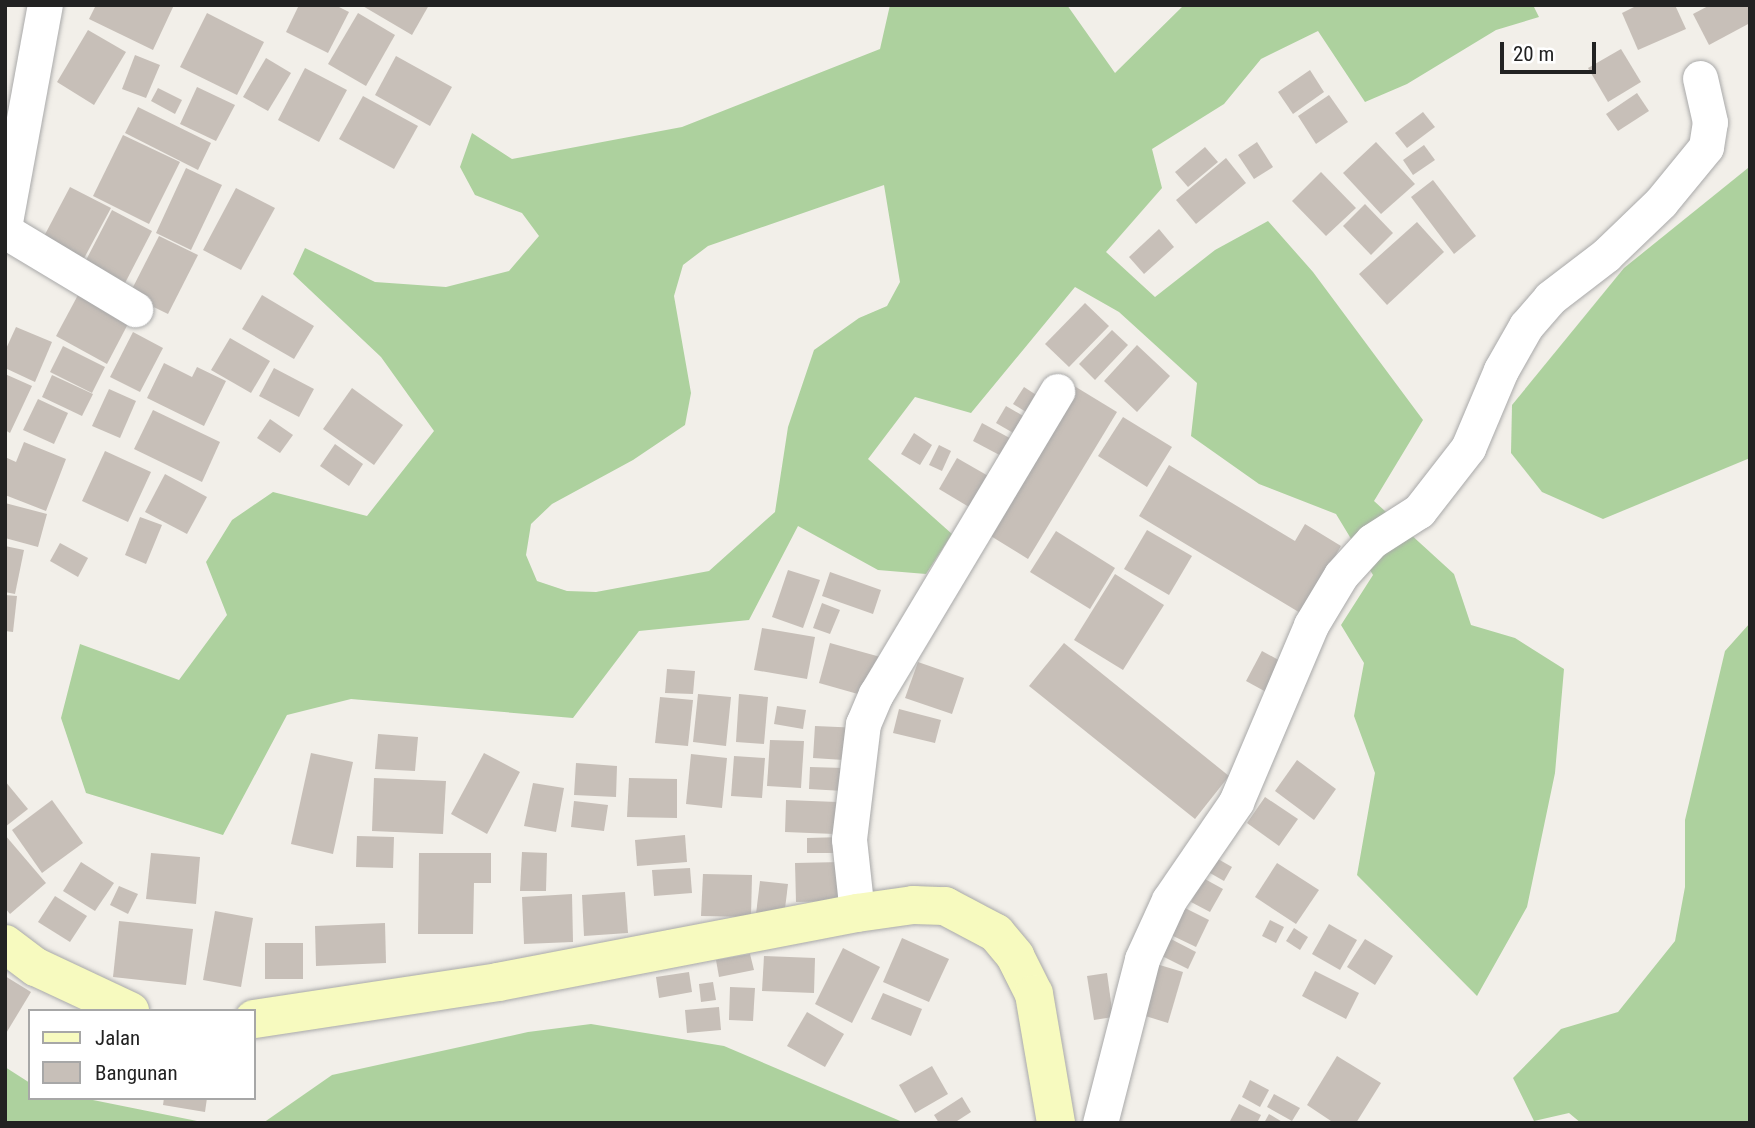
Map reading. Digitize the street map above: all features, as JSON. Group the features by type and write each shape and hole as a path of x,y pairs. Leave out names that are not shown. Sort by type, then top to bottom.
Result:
{"main road":[{"path":"256,1019 498,982 857,913 913,905 945,906 996,933 1015,956 1034,994 1056,1123"},
{"path":"5,944 36,967 126,1009"}],"street":[{"path":"5,222 45,5"},
{"path":"1100,1123 1142,959 1169,901 1236,802 1311,625 1341,575 1372,541 1419,511 1468,448 1501,370 1526,326 1550,298 1606,256 1661,202 1706,147 1710,122 1700,78"},
{"path":"5,231 135,309"},
{"path":"857,913 850,818 860,771 863,724 876,694 1058,391"}],"green space":[{"path":"890,5 1067,5 1115,73 1184,5 1533,5 1539,17 1496,30 1407,84 1365,102 1318,31 1261,59 1224,104 1152,149 1162,188 1106,252 1155,297 1215,250 1268,221 1313,272 1423,420 1374,501 1454,574 1471,625 1515,638 1564,669 1555,773 1527,907 1477,996 1357,875 1375,773 1354,716 1364,663 1341,625 1373,575 1336,514 1259,484 1191,436 1197,383 1119,312 1075,287 971,413 915,397 868,459 952,534 926,574 878,570 798,526 749,620 639,631 573,718 351,699 287,715 223,835 86,793 61,718 80,644 179,680 227,615 206,562 232,520 273,492 367,516 434,431 381,357 293,274 305,248 375,282 446,287 509,271 539,236 522,213 475,195 460,167 472,133 512,159 682,127 880,49","holes":["884,185 900,282 887,306 859,318 814,350 788,427 775,512 709,571 596,592 567,591 537,581 526,555 531,524 552,504 633,460 685,425 691,393 674,296 683,265 708,246"]},
{"path":"1748,168 1750,458 1603,519 1542,492 1511,453 1512,405 1624,268"},
{"path":"1750,623 1750,1123 1581,1123 1569,1113 1534,1121 1513,1078 1561,1029 1618,1012 1675,941 1685,887 1685,820 1725,651"},
{"path":"591,1024 724,1046 905,1123 263,1123 332,1075 528,1032"},
{"path":"5,1067 28,1082 28,1100 93,1100 207,1123 5,1123"}],"building":[{"path":"96,5 174,5 153,50 89,19"},
{"path":"299,5 335,5 349,12 328,53 286,32"},
{"path":"361,5 429,5 412,35"},
{"path":"1638,5 1675,5 1686,29 1638,50 1622,13"},
{"path":"1710,5 1750,5 1750,23 1709,45 1693,14"},
{"path":"207,13 264,42 237,95 180,67"},
{"path":"358,13 395,35 366,86 328,64"},
{"path":"88,30 126,52 94,105 57,82"},
{"path":"1621,49 1641,82 1608,102 1588,68"},
{"path":"135,55 160,65 146,98 122,89"},
{"path":"396,56 452,87 430,126 375,95"},
{"path":"266,58 291,73 268,111 243,97"},
{"path":"305,68 347,90 319,142 278,120"},
{"path":"1310,70 1324,92 1293,114 1278,92"},
{"path":"197,87 235,105 216,141 180,124"},
{"path":"158,88 182,100 175,114 151,101"},
{"path":"1637,93 1649,111 1618,131 1606,114"},
{"path":"1329,95 1348,122 1316,144 1298,116"},
{"path":"363,96 418,126 394,169 339,139"},
{"path":"138,107 211,143 198,170 125,133"},
{"path":"1423,112 1435,127 1407,148 1395,133"},
{"path":"123,135 180,162 149,224 93,196"},
{"path":"1257,142 1273,167 1254,179 1238,155"},
{"path":"1376,142 1415,184 1381,214 1343,173"},
{"path":"1424,145 1435,160 1413,175 1403,160"},
{"path":"1205,147 1218,162 1188,187 1175,172"},
{"path":"1226,158 1246,183 1196,224 1176,200"},
{"path":"186,168 222,185 191,250 156,233"},
{"path":"1321,172 1356,208 1326,236 1292,201"},
{"path":"1433,180 1476,236 1454,254 1411,197"},
{"path":"70,187 111,208 81,264 41,242"},
{"path":"236,188 275,208 241,270 203,250"},
{"path":"1365,204 1393,233 1371,255 1343,226"},
{"path":"112,210 152,231 124,285 84,264"},
{"path":"1417,222 1444,252 1387,305 1359,274"},
{"path":"1159,229 1174,247 1144,274 1129,257"},
{"path":"159,236 198,255 168,314 129,295"},
{"path":"78,295 129,322 107,364 56,336"},
{"path":"262,295 314,326 294,359 242,329"},
{"path":"1085,303 1109,326 1069,367 1045,344"},
{"path":"16,327 52,342 35,382 5,368 5,351"},
{"path":"1112,330 1128,345 1095,380 1079,364"},
{"path":"133,332 163,348 140,392 110,377"},
{"path":"230,338 270,361 251,393 211,370"},
{"path":"1137,345 1170,376 1137,412 1104,381"},
{"path":"63,346 105,367 92,393 50,372"},
{"path":"164,363 192,377 197,367 226,381 204,426 147,398"},
{"path":"274,368 314,389 299,417 259,396"},
{"path":"5,374 32,386 10,433 5,430"},
{"path":"52,375 93,394 82,416 42,397"},
{"path":"1071,384 1117,412 1028,559 981,530"},
{"path":"1024,387 1044,400 1034,417 1013,404"},
{"path":"352,388 403,425 374,465 323,429"},
{"path":"109,389 136,401 120,438 92,426"},
{"path":"38,399 68,413 54,444 23,430"},
{"path":"1006,406 1030,420 1020,437 996,423"},
{"path":"153,410 220,442 202,482 134,449"},
{"path":"1123,417 1172,447 1147,487 1098,456"},
{"path":"270,419 293,435 280,453 257,438"},
{"path":"982,423 1017,442 1007,459 973,441"},
{"path":"914,433 932,445 920,465 901,454"},
{"path":"24,442 66,459 46,511 5,495 5,457 16,462"},
{"path":"335,444 363,464 349,486 320,466"},
{"path":"939,445 951,451 942,471 929,465"},
{"path":"105,451 151,472 128,522 82,501"},
{"path":"957,458 997,481 979,513 939,489"},
{"path":"1169,465 1295,541 1305,524 1341,546 1302,614 1139,516"},
{"path":"165,474 207,497 187,534 145,512"},
{"path":"5,503 47,514 38,547 5,538"},
{"path":"140,517 162,525 146,564 125,555"},
{"path":"1147,530 1192,556 1169,595 1124,569"},
{"path":"1056,531 1115,568 1090,609 1030,572"},
{"path":"60,543 88,558 78,577 50,561"},
{"path":"5,546 24,550 15,594 5,592"},
{"path":"788,570 820,580 803,628 772,617"},
{"path":"830,572 881,590 873,614 822,596"},
{"path":"1115,574 1164,605 1123,670 1074,640"},
{"path":"5,595 17,596 13,632 5,631"},
{"path":"822,603 840,610 830,634 813,628"},
{"path":"762,628 815,637 807,679 754,670"},
{"path":"830,643 884,658 872,698 819,683"},
{"path":"1064,643 1229,776 1195,819 1029,686"},
{"path":"1262,651 1284,663 1268,693 1246,681"},
{"path":"918,662 964,678 952,714 905,698"},
{"path":"667,669 695,671 693,694 665,693"},
{"path":"698,694 731,697 726,746 693,742"},
{"path":"739,694 768,697 764,744 736,742"},
{"path":"660,697 693,700 688,746 655,743"},
{"path":"777,706 806,710 803,729 774,724"},
{"path":"899,709 941,720 935,743 893,733"},
{"path":"815,726 861,728 859,761 813,758"},
{"path":"378,734 418,737 415,771 375,769"},
{"path":"770,740 804,741 801,788 767,786"},
{"path":"311,753 353,762 333,854 291,844"},
{"path":"484,753 520,772 487,834 451,814"},
{"path":"691,754 727,758 722,808 686,804"},
{"path":"734,756 765,758 762,798 731,796"},
{"path":"1297,760 1336,789 1314,820 1275,791"},
{"path":"576,763 617,766 616,797 574,795"},
{"path":"810,767 844,768 843,791 809,789"},
{"path":"374,778 446,781 443,834 372,831"},
{"path":"629,778 677,779 677,818 627,817"},
{"path":"5,781 28,809 5,827"},
{"path":"533,783 564,788 556,832 524,826"},
{"path":"1265,797 1298,819 1279,846 1247,823"},
{"path":"52,800 83,843 42,873 12,830"},
{"path":"786,800 837,802 835,834 785,832"},
{"path":"574,801 608,805 604,831 571,827"},
{"path":"5,835 46,883 10,914 5,908"},
{"path":"685,835 687,862 637,866 635,840"},
{"path":"357,836 394,837 393,868 356,867"},
{"path":"843,837 843,853 807,853 807,838"},
{"path":"522,852 547,853 546,891 520,891"},
{"path":"151,853 200,857 196,904 146,899"},
{"path":"419,853 491,853 491,883 474,883 473,934 418,934"},
{"path":"1211,855 1232,867 1224,881 1203,869"},
{"path":"81,862 114,883 95,911 63,891"},
{"path":"841,862 842,901 796,902 795,863"},
{"path":"1277,863 1319,890 1296,924 1255,897"},
{"path":"690,868 692,893 654,896 652,870"},
{"path":"703,874 752,875 751,917 701,916"},
{"path":"1203,878 1223,889 1210,912 1191,902"},
{"path":"760,881 788,884 784,917 756,914"},
{"path":"119,886 138,894 128,914 110,905"},
{"path":"625,892 628,933 584,936 582,895"},
{"path":"572,894 573,942 524,944 522,897"},
{"path":"55,896 87,916 70,942 38,922"},
{"path":"1183,907 1209,920 1196,947 1169,934"},
{"path":"215,911 253,918 241,987 203,980"},
{"path":"1270,920 1284,927 1276,943 1262,936"},
{"path":"119,921 193,929 186,985 113,977"},
{"path":"385,923 386,963 316,966 315,926"},
{"path":"1329,924 1357,940 1340,970 1312,954"},
{"path":"1294,928 1308,937 1300,950 1286,941"},
{"path":"902,938 949,959 929,1002 883,982"},
{"path":"1169,938 1196,952 1188,969 1160,955"},
{"path":"1365,939 1393,956 1375,985 1347,967"},
{"path":"265,943 303,943 303,979 265,979"},
{"path":"843,948 880,967 852,1023 815,1004"},
{"path":"750,954 754,970 719,977 716,960"},
{"path":"764,956 815,958 814,993 762,991"},
{"path":"1153,963 1183,972 1168,1023 1139,1014"},
{"path":"1315,971 1359,993 1346,1019 1302,996"},
{"path":"689,972 692,992 659,998 656,977"},
{"path":"1107,973 1113,1017 1094,1020 1087,976"},
{"path":"5,976 31,992 5,1035"},
{"path":"713,982 716,1000 701,1002 699,984"},
{"path":"730,987 755,988 753,1021 729,1020"},
{"path":"883,993 922,1009 911,1036 871,1019"},
{"path":"719,1007 721,1030 687,1033 685,1010"},
{"path":"807,1012 844,1034 825,1067 787,1046"},
{"path":"1337,1056 1381,1083 1356,1123 1334,1123 1307,1105"},
{"path":"932,1066 948,1094 915,1113 899,1085"},
{"path":"1250,1080 1269,1090 1260,1107 1242,1097"},
{"path":"1274,1094 1300,1108 1292,1121 1267,1107"},
{"path":"962,1097 971,1112 954,1123 939,1123 934,1115"},
{"path":"164,1100 207,1100 205,1112 163,1105"},
{"path":"1239,1104 1261,1115 1257,1123 1229,1123"},
{"path":"1269,1114 1284,1123 1264,1123"}]}
